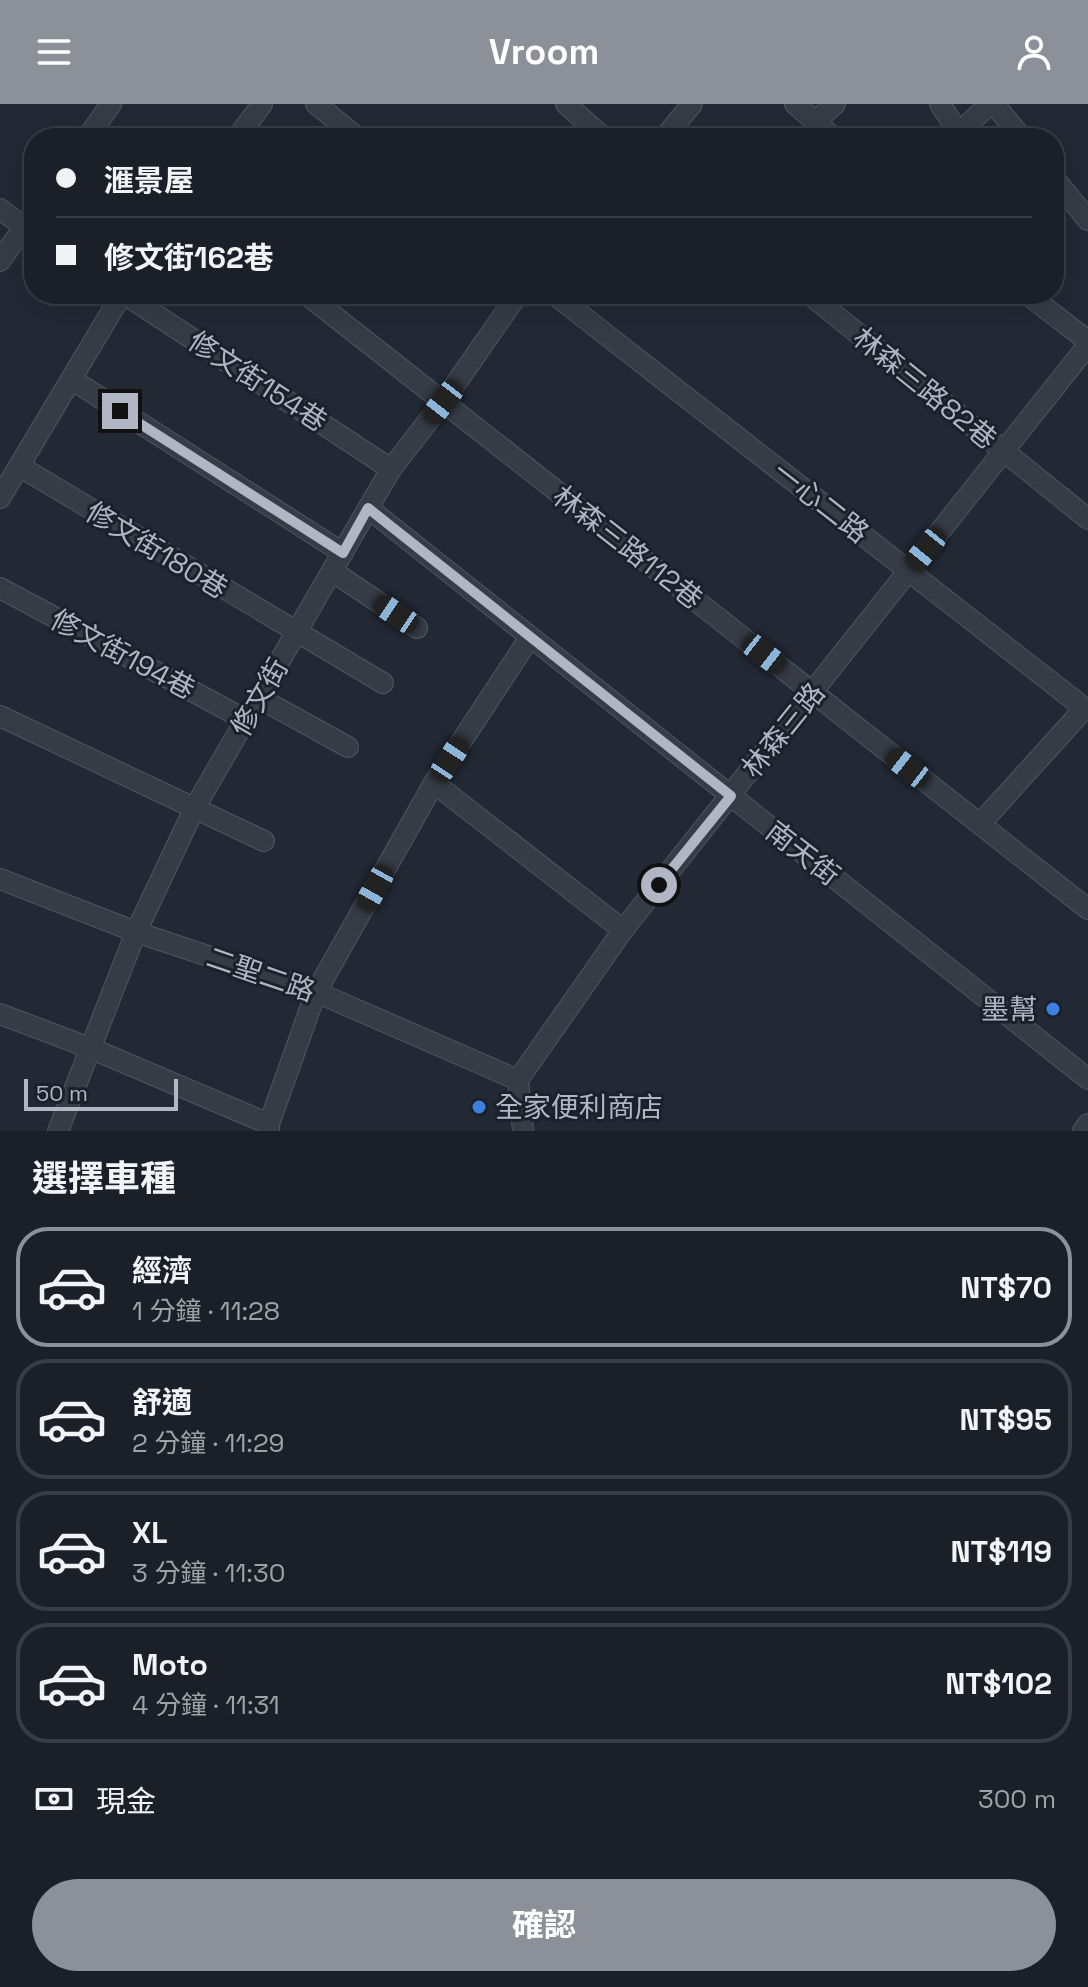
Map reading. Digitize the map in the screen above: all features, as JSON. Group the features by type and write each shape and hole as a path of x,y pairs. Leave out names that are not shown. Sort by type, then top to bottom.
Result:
{"street":[{"path":"94,128 111,104"},
{"path":"244,128 262,104"},
{"path":"316,104 346,128"},
{"path":"566,104 593,128"},
{"path":"672,128 692,104"},
{"path":"795,104 823,128"},
{"path":"816,121 835,104"},
{"path":"940,104 952,128"},
{"path":"964,128 992,104 1013,128"},
{"path":"1064,190 1088,220"},
{"path":"0,209 24,222"},
{"path":"0,261 24,232"},
{"path":"0,498 117,304"},
{"name":"修文街154巷","path":"138,304 391,469"},
{"name":"林森三路112巷","path":"319,304 1088,909"},
{"name":"修文街","path":"58,1131 136,932 195,807 391,469 443,402 511,304"},
{"name":"一心二路","path":"567,304 1086,710"},
{"name":"林森三路82巷","path":"821,304 1088,519"},
{"path":"1039,304 1088,343"},
{"name":"林森三路","path":"518,1080 623,930 1004,453 1088,343"},
{"path":"71,379 343,553"},
{"name":"修文街180巷","path":"19,466 383,683"},
{"name":"南天街","path":"368,508 1088,1079"},
{"path":"332,571 417,628"},
{"name":"修文街194巷","path":"0,588 246,720"},
{"path":"0,1014 90,1048 269,1128 316,992 434,783 530,637"},
{"path":"259,698 348,747"},
{"path":"980,824 1086,710"},
{"path":"0,716 264,841"},
{"path":"434,783 623,930"},
{"name":"二聖二路","path":"0,879 136,932 316,992 518,1080"},
{"path":"518,1080 523,1131"},
{"path":"1083,1131 1088,1124"}],"place":[{"name":"墨幫","path":"1053,1009"},
{"name":"全家便利商店","path":"479,1107"}],"route":[{"path":"120,411 343,553 368,508 731,796 659,885"}]}
